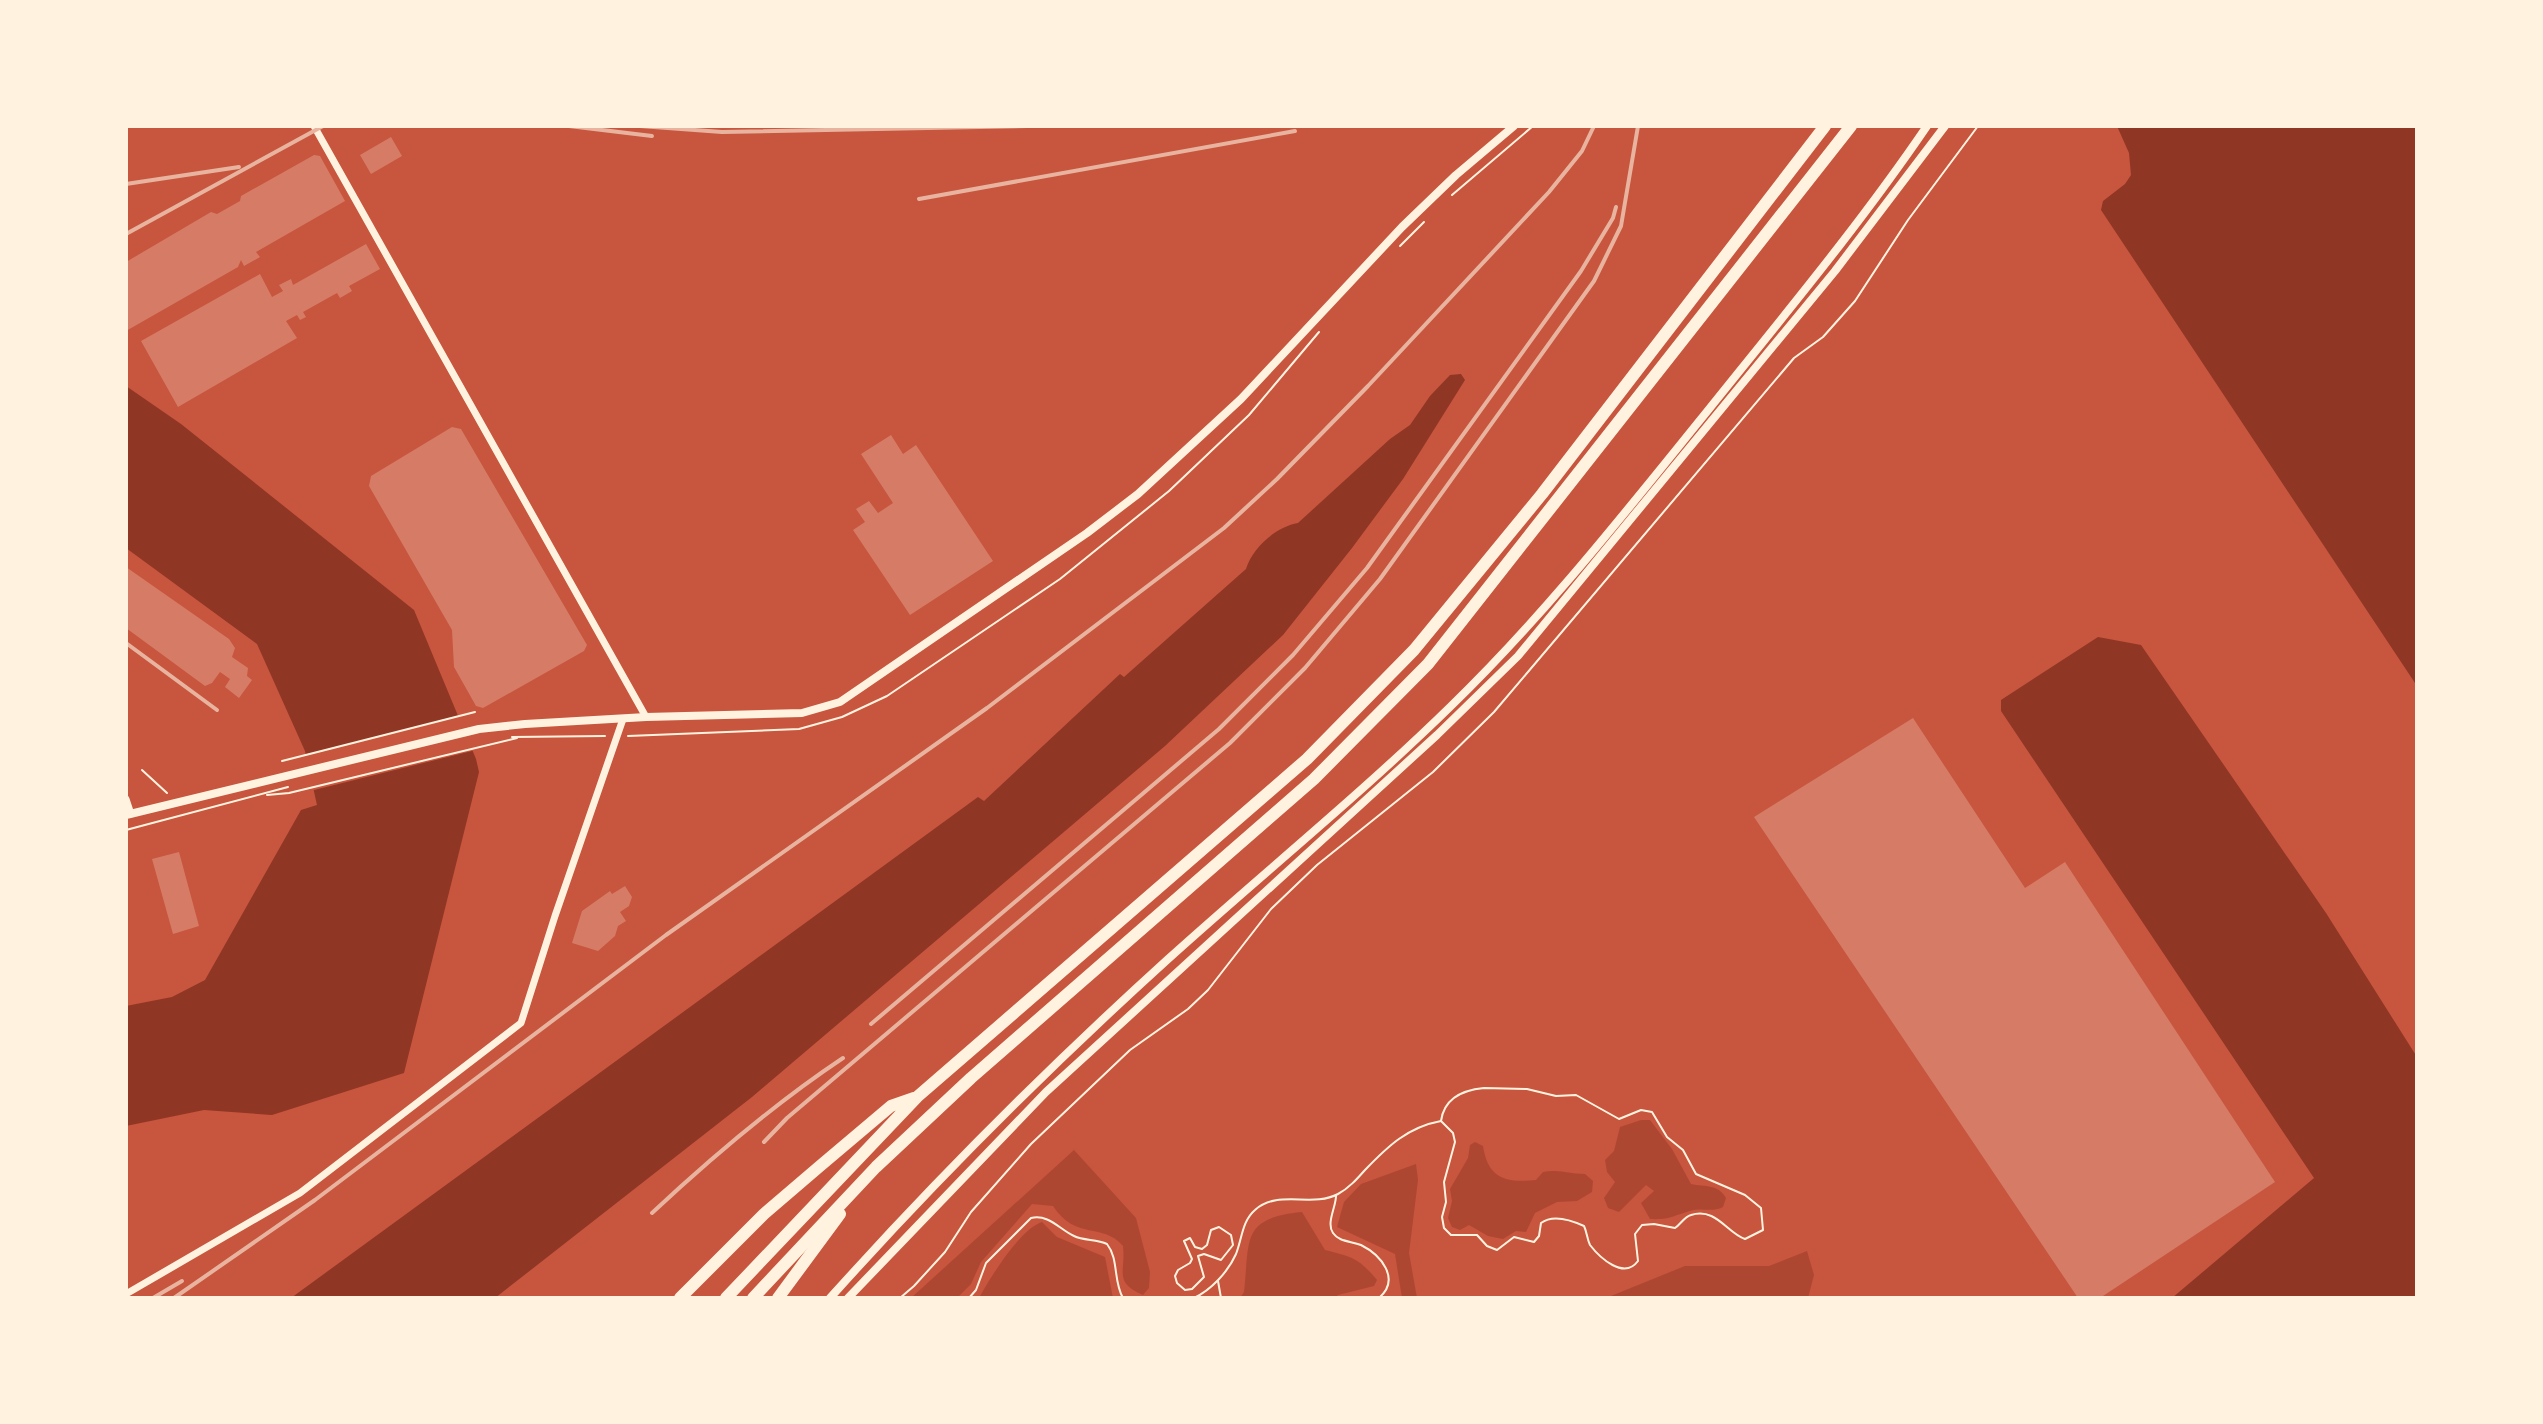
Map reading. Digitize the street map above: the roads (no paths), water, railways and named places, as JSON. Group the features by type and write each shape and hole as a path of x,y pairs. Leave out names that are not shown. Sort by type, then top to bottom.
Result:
{"highway":[{"path":"726,1298 917,1097 1307,759 1403,661 1542,494 1825,126"},
{"path":"753,1298 876,1167 1045,1013 1314,779 1428,664 1851,126"},
{"path":"680,1298 764,1214 820,1166 891,1106 917,1097"},
{"path":"778,1298 876,1167"}],"street":[{"path":"314,126 646,717"},
{"path":"126,799 128,814 479,729 646,717 802,713 840,702 1087,533 1138,494 1241,399 1358,272 1456,175 1514,126"},
{"path":"830,1298 974,1145 1037,1084 1166,961 1450,708 1504,652 1611,535 1835,271 1945,126"},
{"path":"848,1298 1046,1092 1447,725 1518,656 1891,179 1926,128 1937,137"},
{"path":"126,1294 300,1193 521,1023 623,719"},
{"path":"1037,1084 1046,1092"}],"railway":[{"path":"126,234 323,126"},
{"path":"569,126 652,136"},
{"path":"640,126 722,132 1027,126"},
{"path":"174,1298 315,1200 666,935 987,708 1224,528 1368,386 1549,192 1582,151 1594,126"},
{"path":"764,1142 787,1118 1230,743 1305,668 1380,579 1594,281 1621,226 1638,126"},
{"path":"919,199 1295,131"},
{"path":"126,184 239,167"},
{"path":"871,1024 1219,729 1293,655 1367,568 1581,271 1613,218 1616,207"},
{"path":"126,643 217,710"},
{"path":"652,1213 744,1132 843,1058"},
{"path":"153,1298 182,1281"}]}
